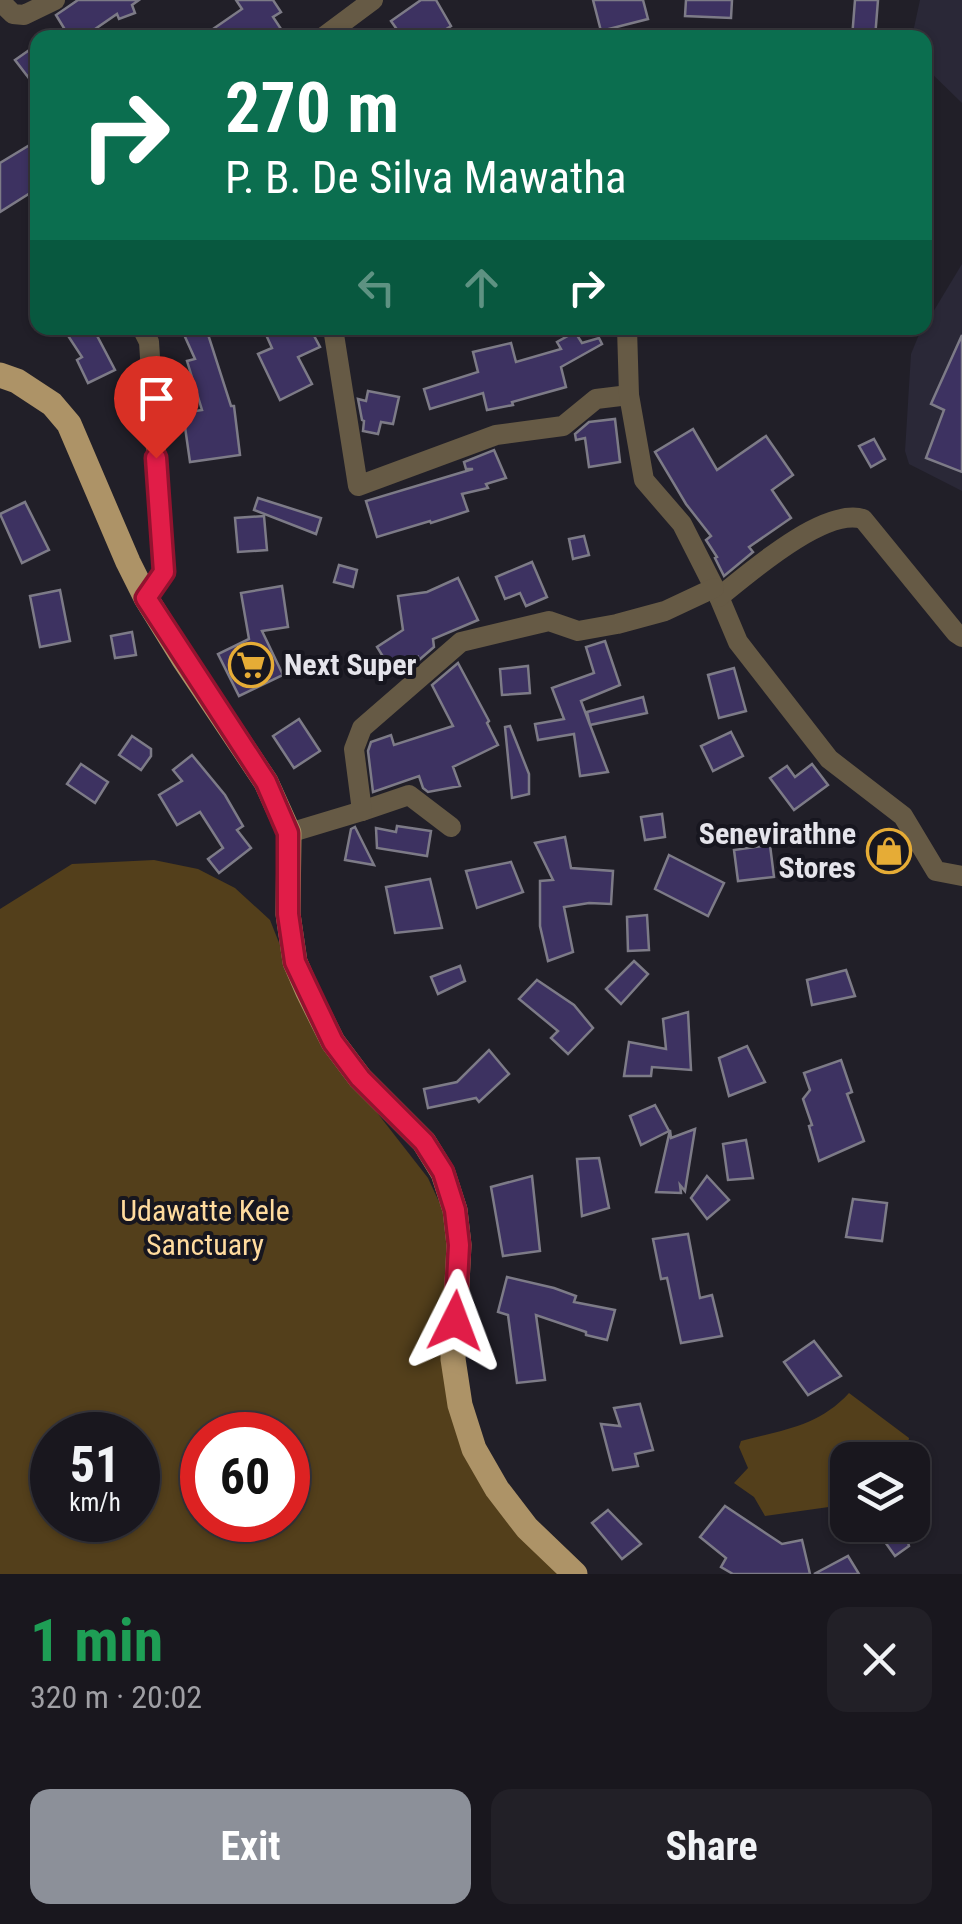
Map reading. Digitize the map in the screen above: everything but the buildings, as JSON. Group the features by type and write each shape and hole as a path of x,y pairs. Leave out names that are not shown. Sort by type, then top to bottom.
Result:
{"main road":[{"path":"0,375 17,381 52,404 69,424 146,598 266,782 288,833 288,914 295,962 308,992 333,1042 360,1078 424,1142 443,1172 455,1210 459,1245 453,1359 460,1405 474,1449 496,1489 527,1528 575,1574"}],"street":[{"path":"0,1 13,14 24,14 55,0"},
{"path":"333,30 373,0"},
{"path":"146,335 164,572 146,598"},
{"path":"334,335 358,486 496,435 564,426 596,399 629,395"},
{"path":"628,335 629,395 644,480 682,524 738,642 829,760 903,816 936,871 962,876"},
{"path":"362,811 354,749 362,728 462,642 549,621 578,630 665,611 716,593 794,539 850,515 862,519 962,637"},
{"path":"288,833 409,795 451,827"}],"shaded area":[{"path":"920,0 962,0 962,103 932,74 932,30 914,30"},
{"path":"962,264 962,491 909,464 905,451 911,354 919,335 932,335 932,314"}],"green space":[{"name":"Udawatte Kele Sanctuary","path":"154,860 198,869 235,888 270,920 289,968 343,1069 428,1178 459,1245 453,1359 474,1449 567,1574 0,1574 0,909 72,864"},
{"path":"849,1393 909,1438 908,1442 830,1442 830,1507 765,1516 754,1497 734,1483 748,1468 739,1447 741,1441 813,1420"}],"place":[{"name":"Next Super","path":"251,665"},
{"name":"Senevirathne Stores","path":"889,851"}],"route":[{"path":"156,458 164,572 146,598 266,782 288,833 288,914 295,962 333,1042 360,1078 424,1142 443,1172 455,1210 459,1245 455,1321"}]}
